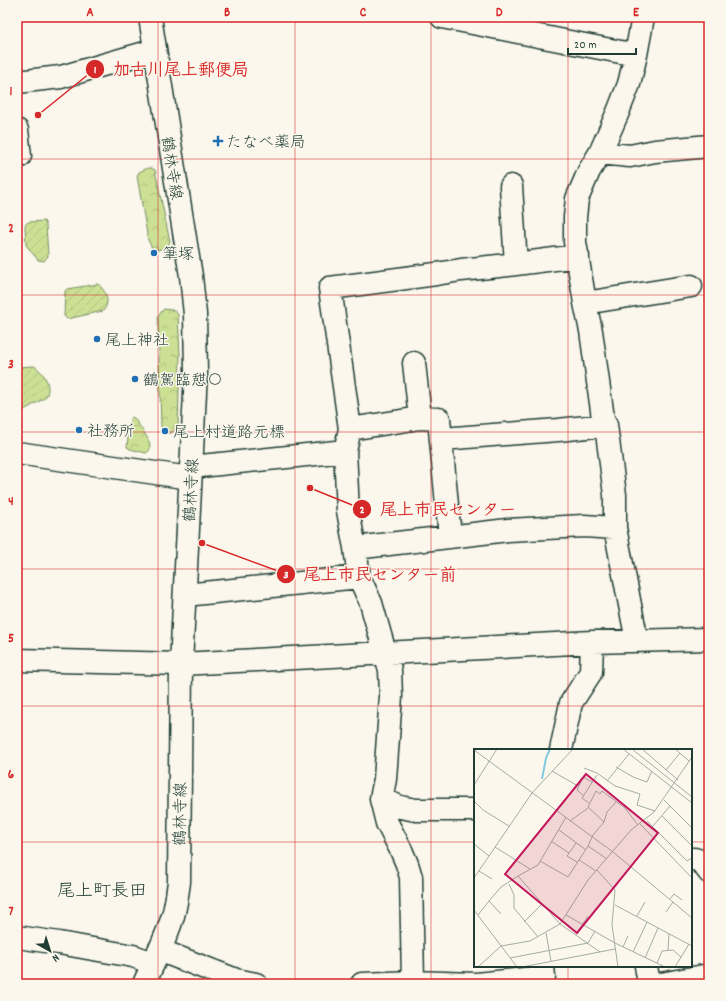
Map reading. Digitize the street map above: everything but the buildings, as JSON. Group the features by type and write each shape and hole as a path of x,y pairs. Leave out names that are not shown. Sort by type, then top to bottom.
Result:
{"street":[{"name":"鶴林寺線","path":"144,984 172,920 179,882 181,664 196,373 195,314 191,276 150,17"},
{"path":"442,17 636,55"},
{"path":"637,641 615,528 615,495 606,425 603,418 591,331 575,242 575,217 577,199 600,153 629,84 643,17"},
{"path":"17,82 61,77 155,50"},
{"path":"17,130 20,156"},
{"path":"600,153 630,156 655,151 709,146"},
{"path":"511,186 516,264"},
{"path":"412,982 411,877 401,850 387,823 381,799 385,779 391,696 390,670 372,603 358,577 355,548 348,510 345,451 350,429 330,288 578,256"},
{"path":"585,303 691,286"},
{"path":"414,363 420,418"},
{"path":"350,429 420,418 439,419 450,537"},
{"path":"442,439 606,425"},
{"path":"17,453 190,473 345,451"},
{"path":"355,548 508,530 584,526 615,528"},
{"path":"185,595 358,577"},
{"path":"17,660 181,664 592,642 709,640"},
{"path":"561,749 571,703 592,672 592,642"},
{"path":"381,799 400,807 416,810 474,810"},
{"path":"692,859 696,858 702,862 709,872"},
{"path":"17,937 59,942 133,956 156,957 236,980 256,984"},
{"path":"646,967 649,984"},
{"path":"661,984 709,975"},
{"path":"362,984 412,982 476,984 544,976"}],"green space":[{"path":"148,168 155,170 170,242 166,247 158,250 152,248 148,240 137,176 139,172"},
{"path":"44,221 46,225 48,256 44,261 38,260 26,245 25,225 28,222"},
{"path":"98,284 105,293 107,300 107,304 103,311 67,319 64,316 65,291 67,289"},
{"path":"164,309 174,311 178,315 180,355 178,427 171,433 167,433 161,427 158,317"},
{"path":"34,366 41,372 46,380 48,385 47,394 45,398 17,414 17,367"},
{"path":"132,417 135,419 149,441 150,449 146,453 127,447 130,419"}],"place":[{"name":"加古川尾上郵便局","path":"38,115"},
{"name":"たなべ薬局","path":"218,141"},
{"name":"筆塚","path":"154,253"},
{"name":"尾上神社","path":"97,339"},
{"name":"鶴駕臨憇〇","path":"135,379"},
{"name":"社務所","path":"79,430"},
{"name":"尾上村道路元標","path":"165,431"},
{"name":"尾上市民センター","path":"310,488"},
{"name":"尾上市民センター前","path":"202,543"}],"district":[{"name":"尾上町長田","path":"102,890"}]}
